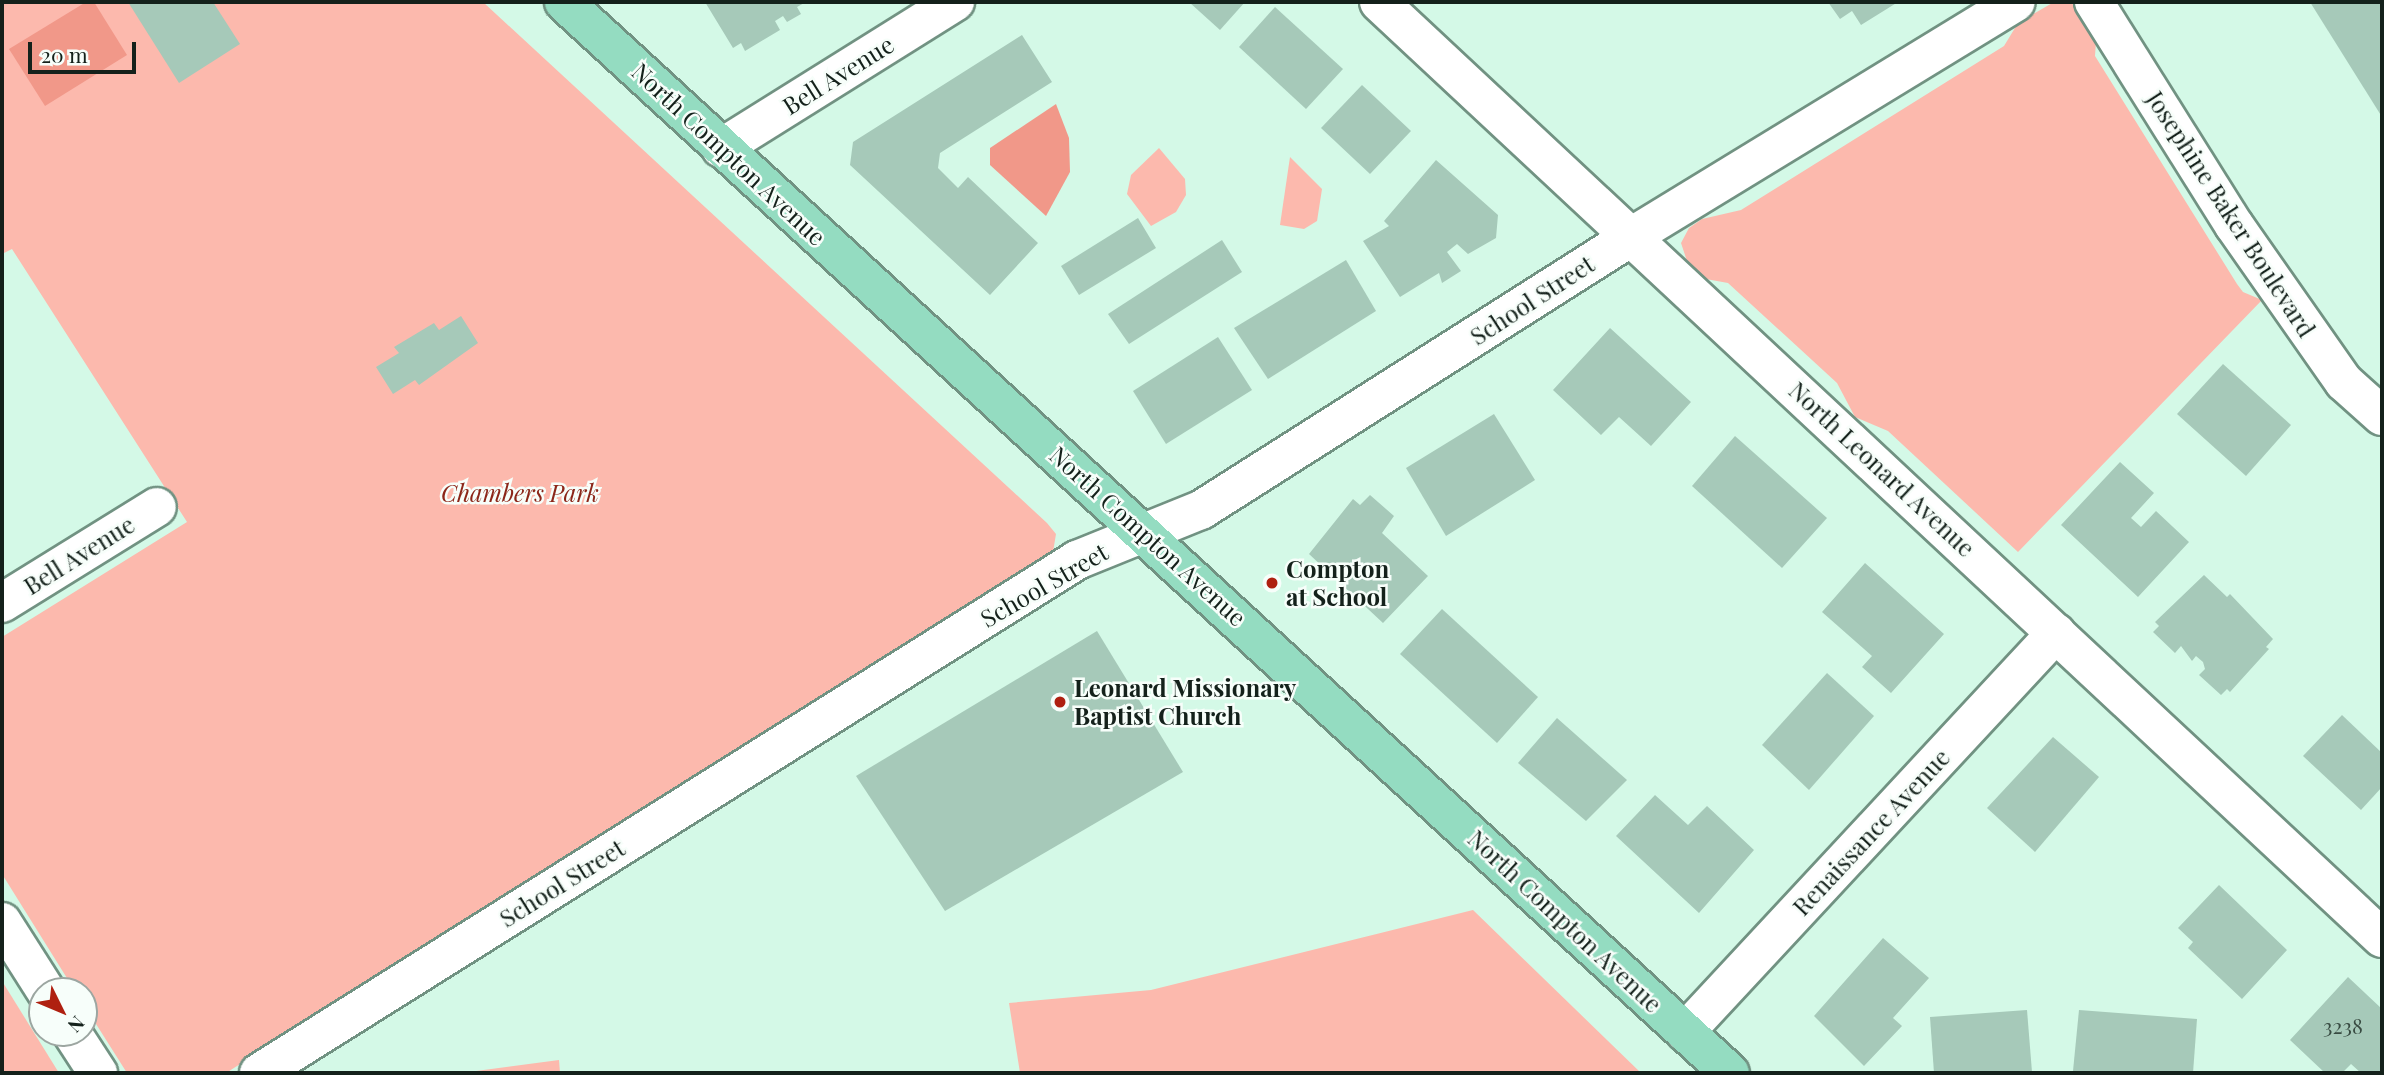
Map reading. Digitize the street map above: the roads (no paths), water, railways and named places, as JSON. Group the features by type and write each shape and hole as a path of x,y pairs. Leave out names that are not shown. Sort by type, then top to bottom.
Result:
{"main road":[{"name":"North Compton Avenue","path":"564,2 1731,1073"}],"street":[{"name":"Bell Avenue","path":"721,148 955,2"},
{"name":"North Leonard Avenue","path":"1379,2 1634,235 2382,938"},
{"name":"School Street","path":"259,1073 1077,561 1208,506 1634,235 2015,2"},
{"name":"Josephine Baker Boulevard","path":"2094,2 2234,225 2344,382 2382,416"},
{"name":"Bell Avenue","path":"2,603 157,507"},
{"name":"Renaissance Avenue","path":"1685,1032 2056,633"},
{"path":"2,922 37,977"},
{"path":"81,1047 98,1073"}],"place":[{"name":"Compton at School","path":"1272,583"},
{"name":"Leonard Missionary Baptist Church","path":"1060,702"}],"park label":[{"name":"Chambers Park","path":"520,493"}]}
